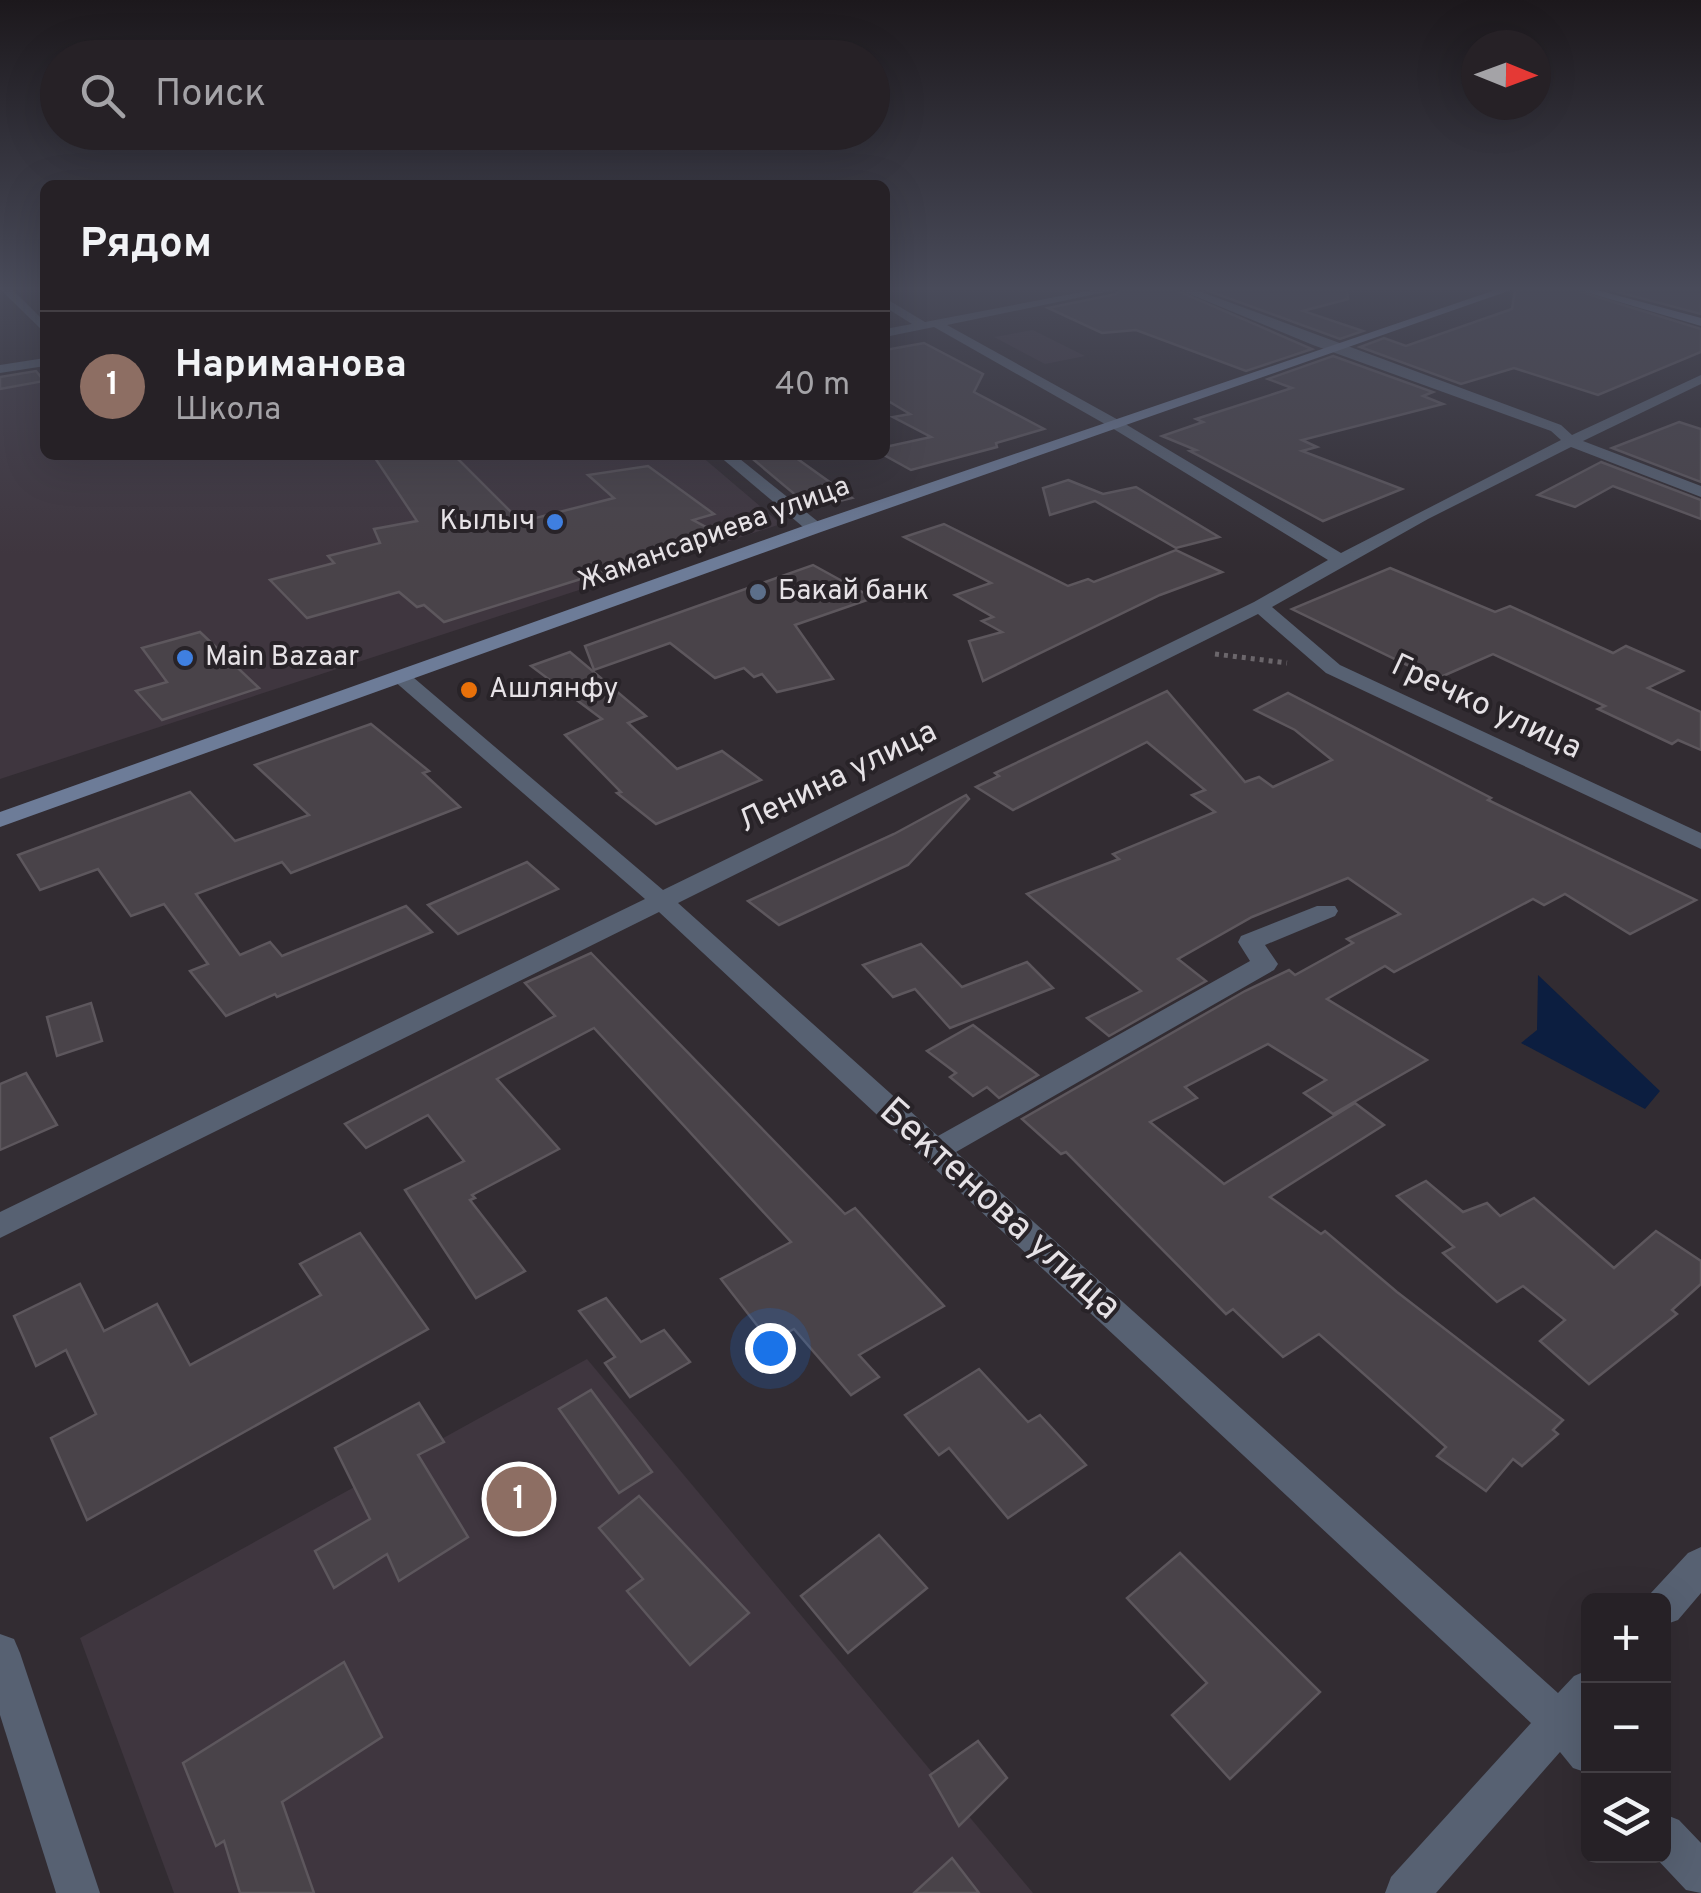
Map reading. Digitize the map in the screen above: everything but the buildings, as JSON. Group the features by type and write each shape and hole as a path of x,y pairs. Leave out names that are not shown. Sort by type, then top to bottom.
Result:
{"main road":[{"name":"Жамансариева улица","path":"0,820 815,528 1248,378"}],"street":[{"path":"1031,378 1117,424 1339,558"},
{"path":"1422,378 1556,428 1570,440 1701,492"},
{"name":"Ленина улица","path":"0,1226 1260,606 1339,558 1570,440 1701,379"},
{"path":"732,460 815,528"},
{"name":"Гречко улица","path":"1260,606 1333,669 1701,842"},
{"name":"Бектенова улица","path":"400,676 662,901 1560,1722 1581,1746"},
{"path":"934,1151 1265,964 1250,942 1326,910"},
{"path":"1671,1598 1701,1564"},
{"path":"0,1652 78,1893"},
{"path":"1407,1893 1581,1698"},
{"path":"1671,1842 1701,1875"}],"path":[{"path":"1173,649 1333,669"}],"shaded area":[{"name":"Main Bazaar","path":"40,378 40,460 706,460 781,524 0,779 0,380"},
{"path":"587,1359 1033,1893 174,1893 80,1638"}],"water":[{"path":"1538,975 1660,1091 1645,1109 1521,1043 1537,1030"}],"place":[{"name":"Кылыч","path":"555,522"},
{"name":"Бакай банк","path":"758,592"},
{"name":"Main Bazaar","path":"185,658"},
{"name":"Ашлянфу","path":"469,690"},
{"name":"Нариманова","path":"519,1499"}]}
